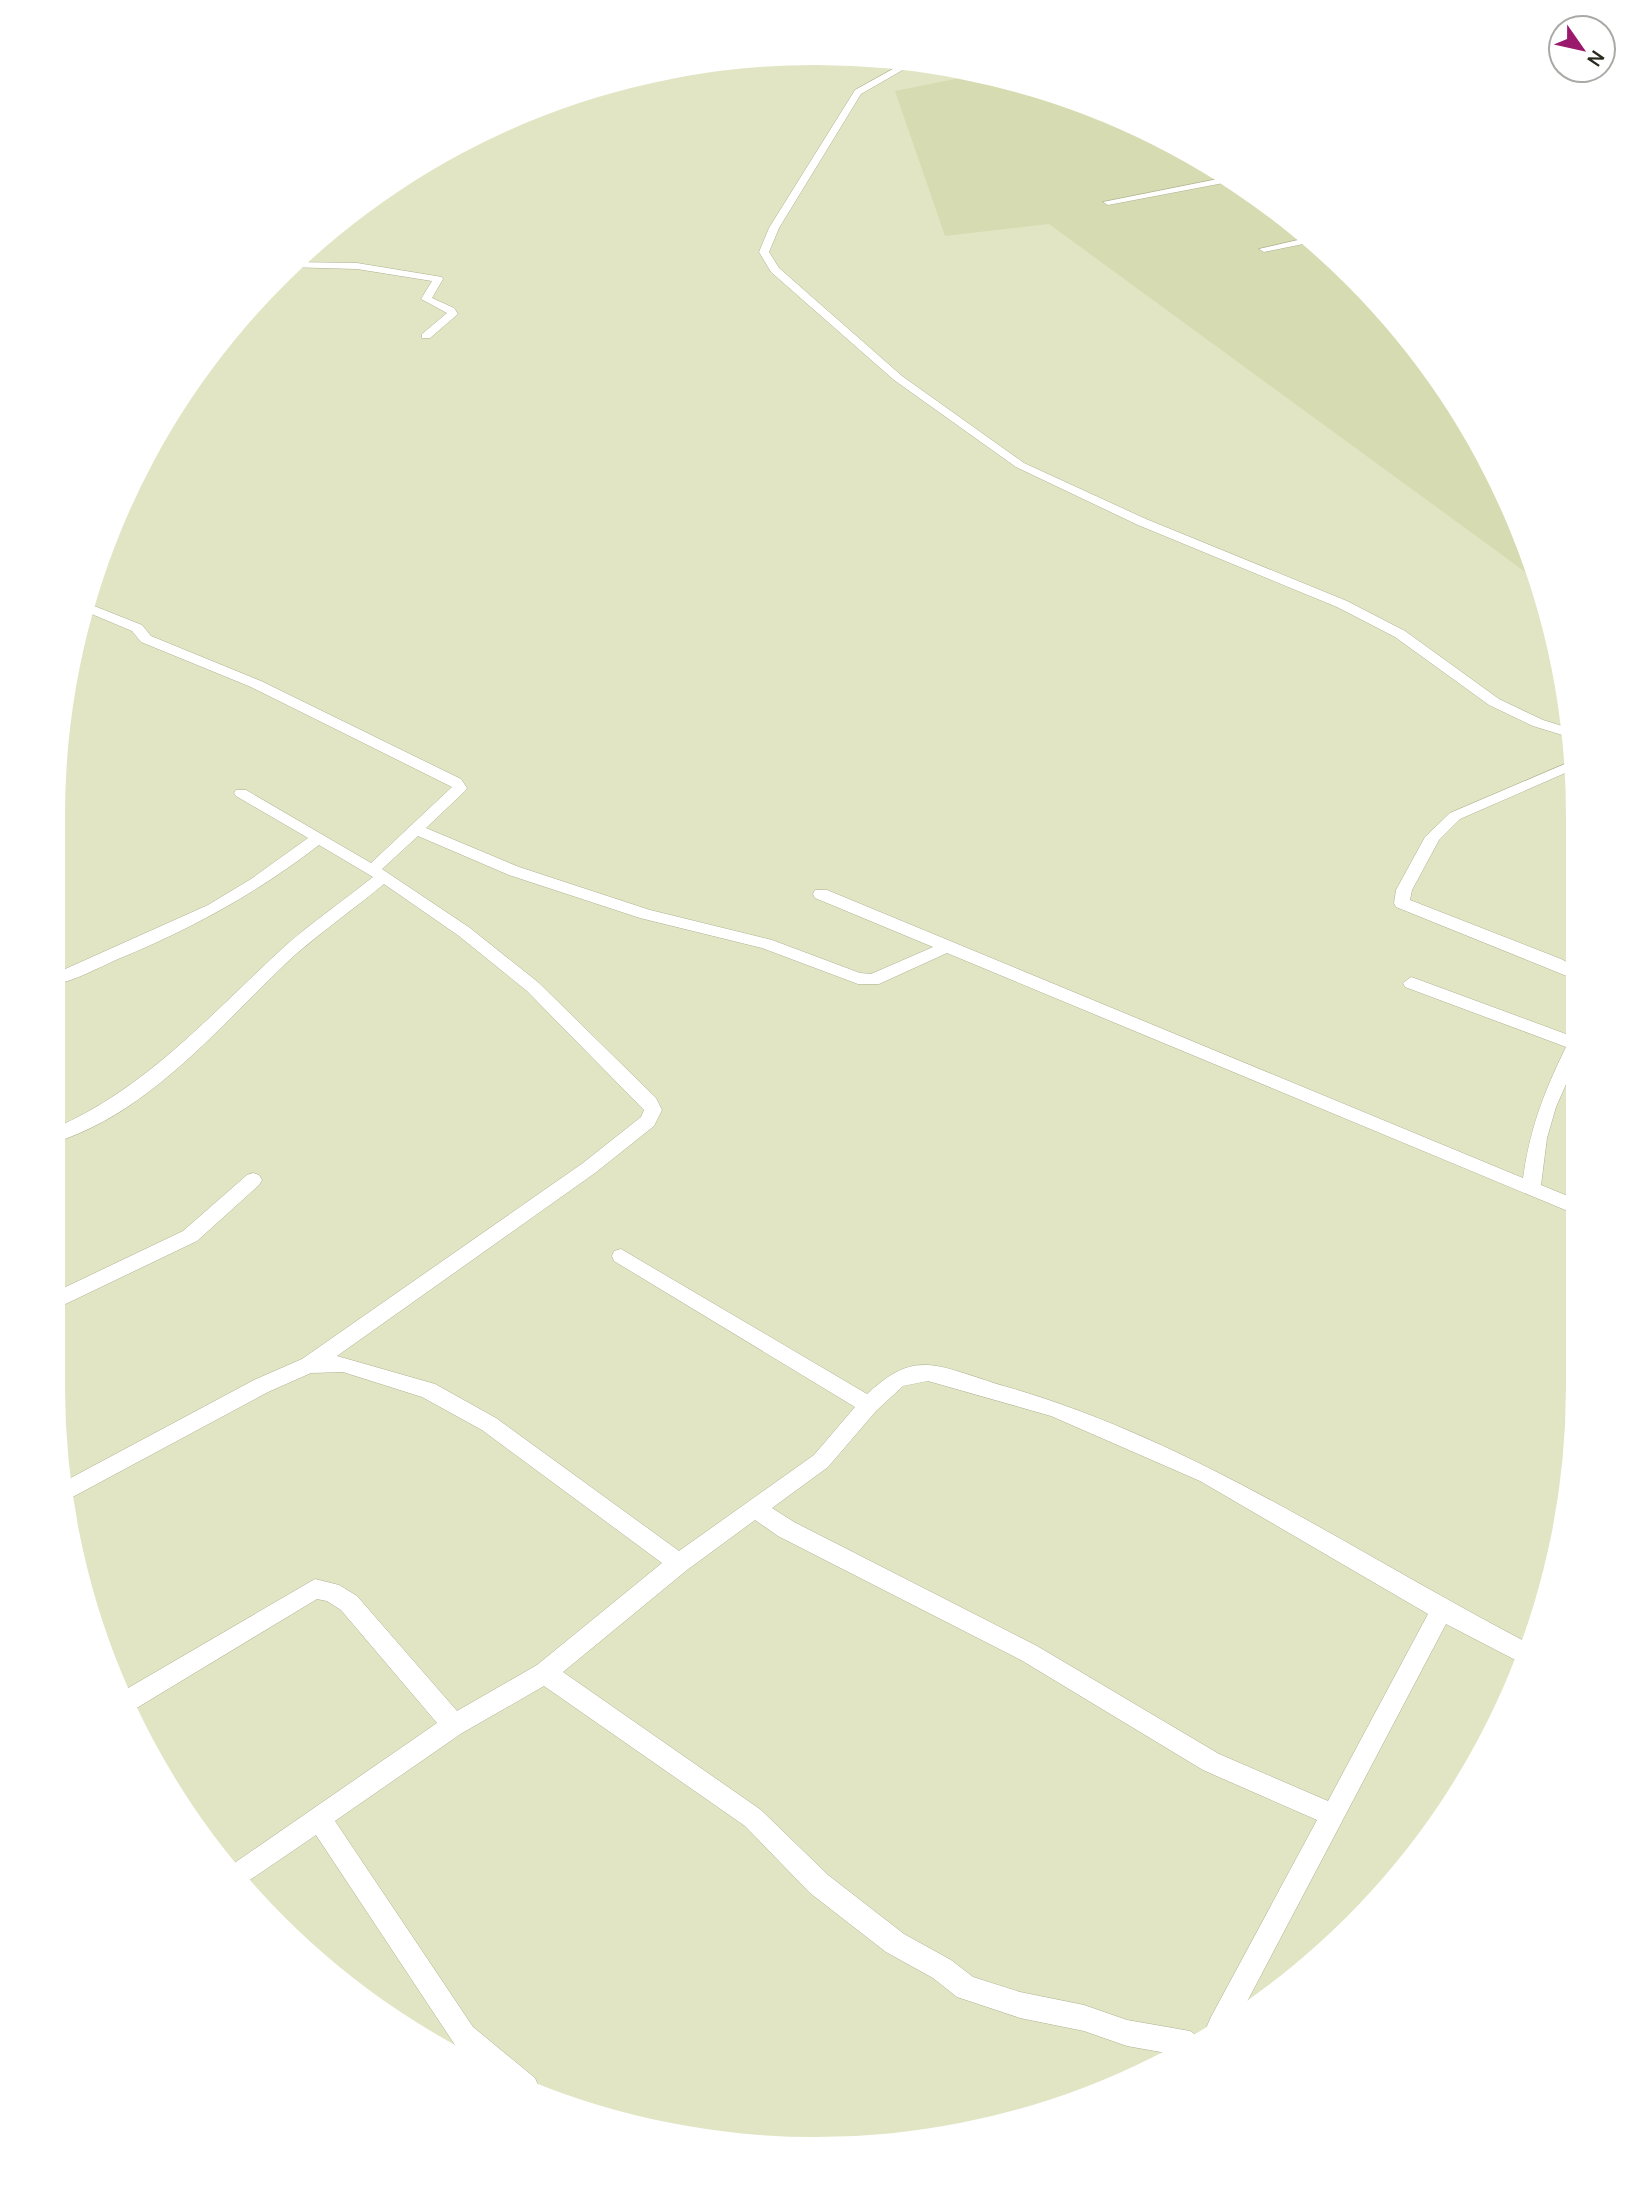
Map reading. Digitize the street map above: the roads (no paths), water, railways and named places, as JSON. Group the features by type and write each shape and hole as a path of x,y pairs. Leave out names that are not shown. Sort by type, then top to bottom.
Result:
{"street":[{"path":"899,70 858,92 775,228 764,252 775,270 898,378 1020,465 1142,522 1342,604 1400,634 1494,702 1538,723 1561,731"},
{"path":"1108,202 1218,181"},
{"path":"1264,249 1300,242"},
{"path":"305,265 357,266 438,279 426,299 453,314 426,336"},
{"path":"65,1131 95,1118 146,1083 210,1030 291,950 376,875 460,788 456,782 256,684 146,639 137,628 93,610"},
{"path":"1565,768 1455,816 1433,837 1404,890 1402,903 1566,969"},
{"path":"72,1488 261,1386 309,1365 589,1168 648,1121 653,1110 650,1103 532,987 429,908 319,837 241,793"},
{"path":"417,830 514,871 646,914 766,944 858,978 873,981 948,947"},
{"path":"65,975 173,928 234,897 279,869 319,837"},
{"path":"821,894 1566,1203"},
{"path":"1411,984 1566,1042"},
{"path":"1531,1189 1538,1138 1547,1107 1566,1063"},
{"path":"65,1296 190,1236 253,1180"},
{"path":"621,1255 869,1405"},
{"path":"309,1365 343,1364 428,1390 489,1424 679,1563"},
{"path":"242,1871 454,1725 545,1673 679,1563 821,1461 869,1405 897,1379 928,1373 1055,1409 1207,1475 1442,1610 1518,1649"},
{"path":"756,1509 786,1529 1029,1653 1211,1762 1333,1815"},
{"path":"133,1698 315,1589 331,1592 349,1604 454,1725"},
{"path":"1226,2016 1442,1610"},
{"path":"545,1673 753,1818 818,1884 895,1943 942,1969 966,1988 1020,2005 1084,2018 1126,2033 1182,2042"},
{"path":"318,1817 464,2036 505,2070"}]}
